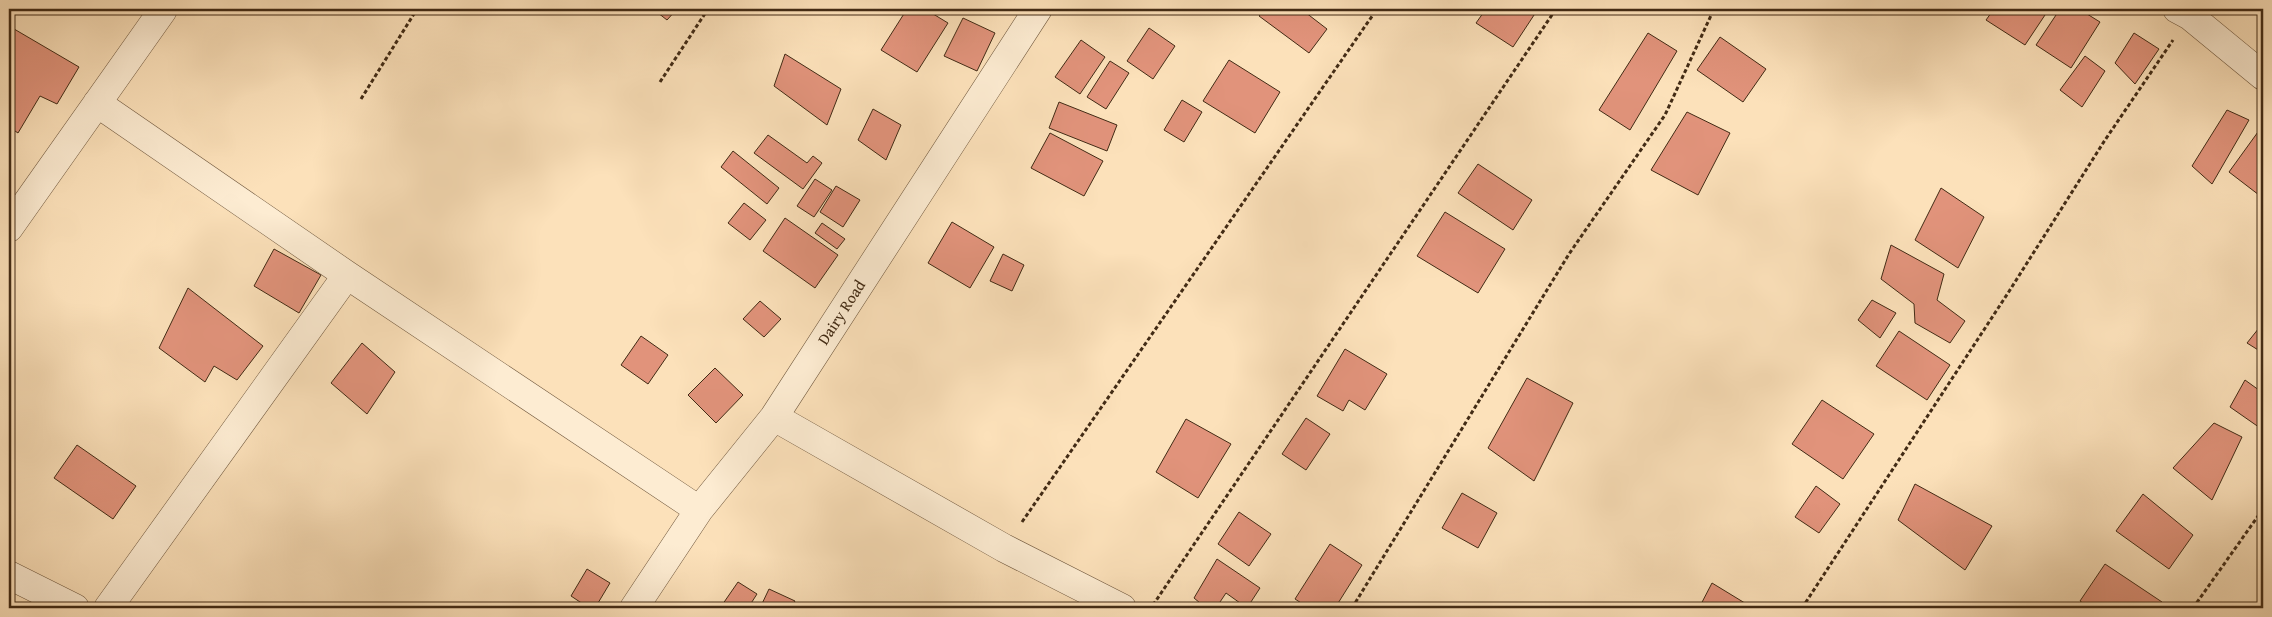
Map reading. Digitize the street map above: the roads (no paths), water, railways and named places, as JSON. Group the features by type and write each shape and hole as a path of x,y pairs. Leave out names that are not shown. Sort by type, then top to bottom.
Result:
{"street":[{"name":"Dairy Road","path":"634,608 698,510 774,417 1038,9"},
{"path":"9,228 163,10"},
{"path":"2183,12 2263,76"},
{"path":"97,104 347,275 698,510"},
{"path":"108,608 347,275"},
{"path":"774,417 1004,548 1122,608"},
{"path":"9,575 75,608"}]}
